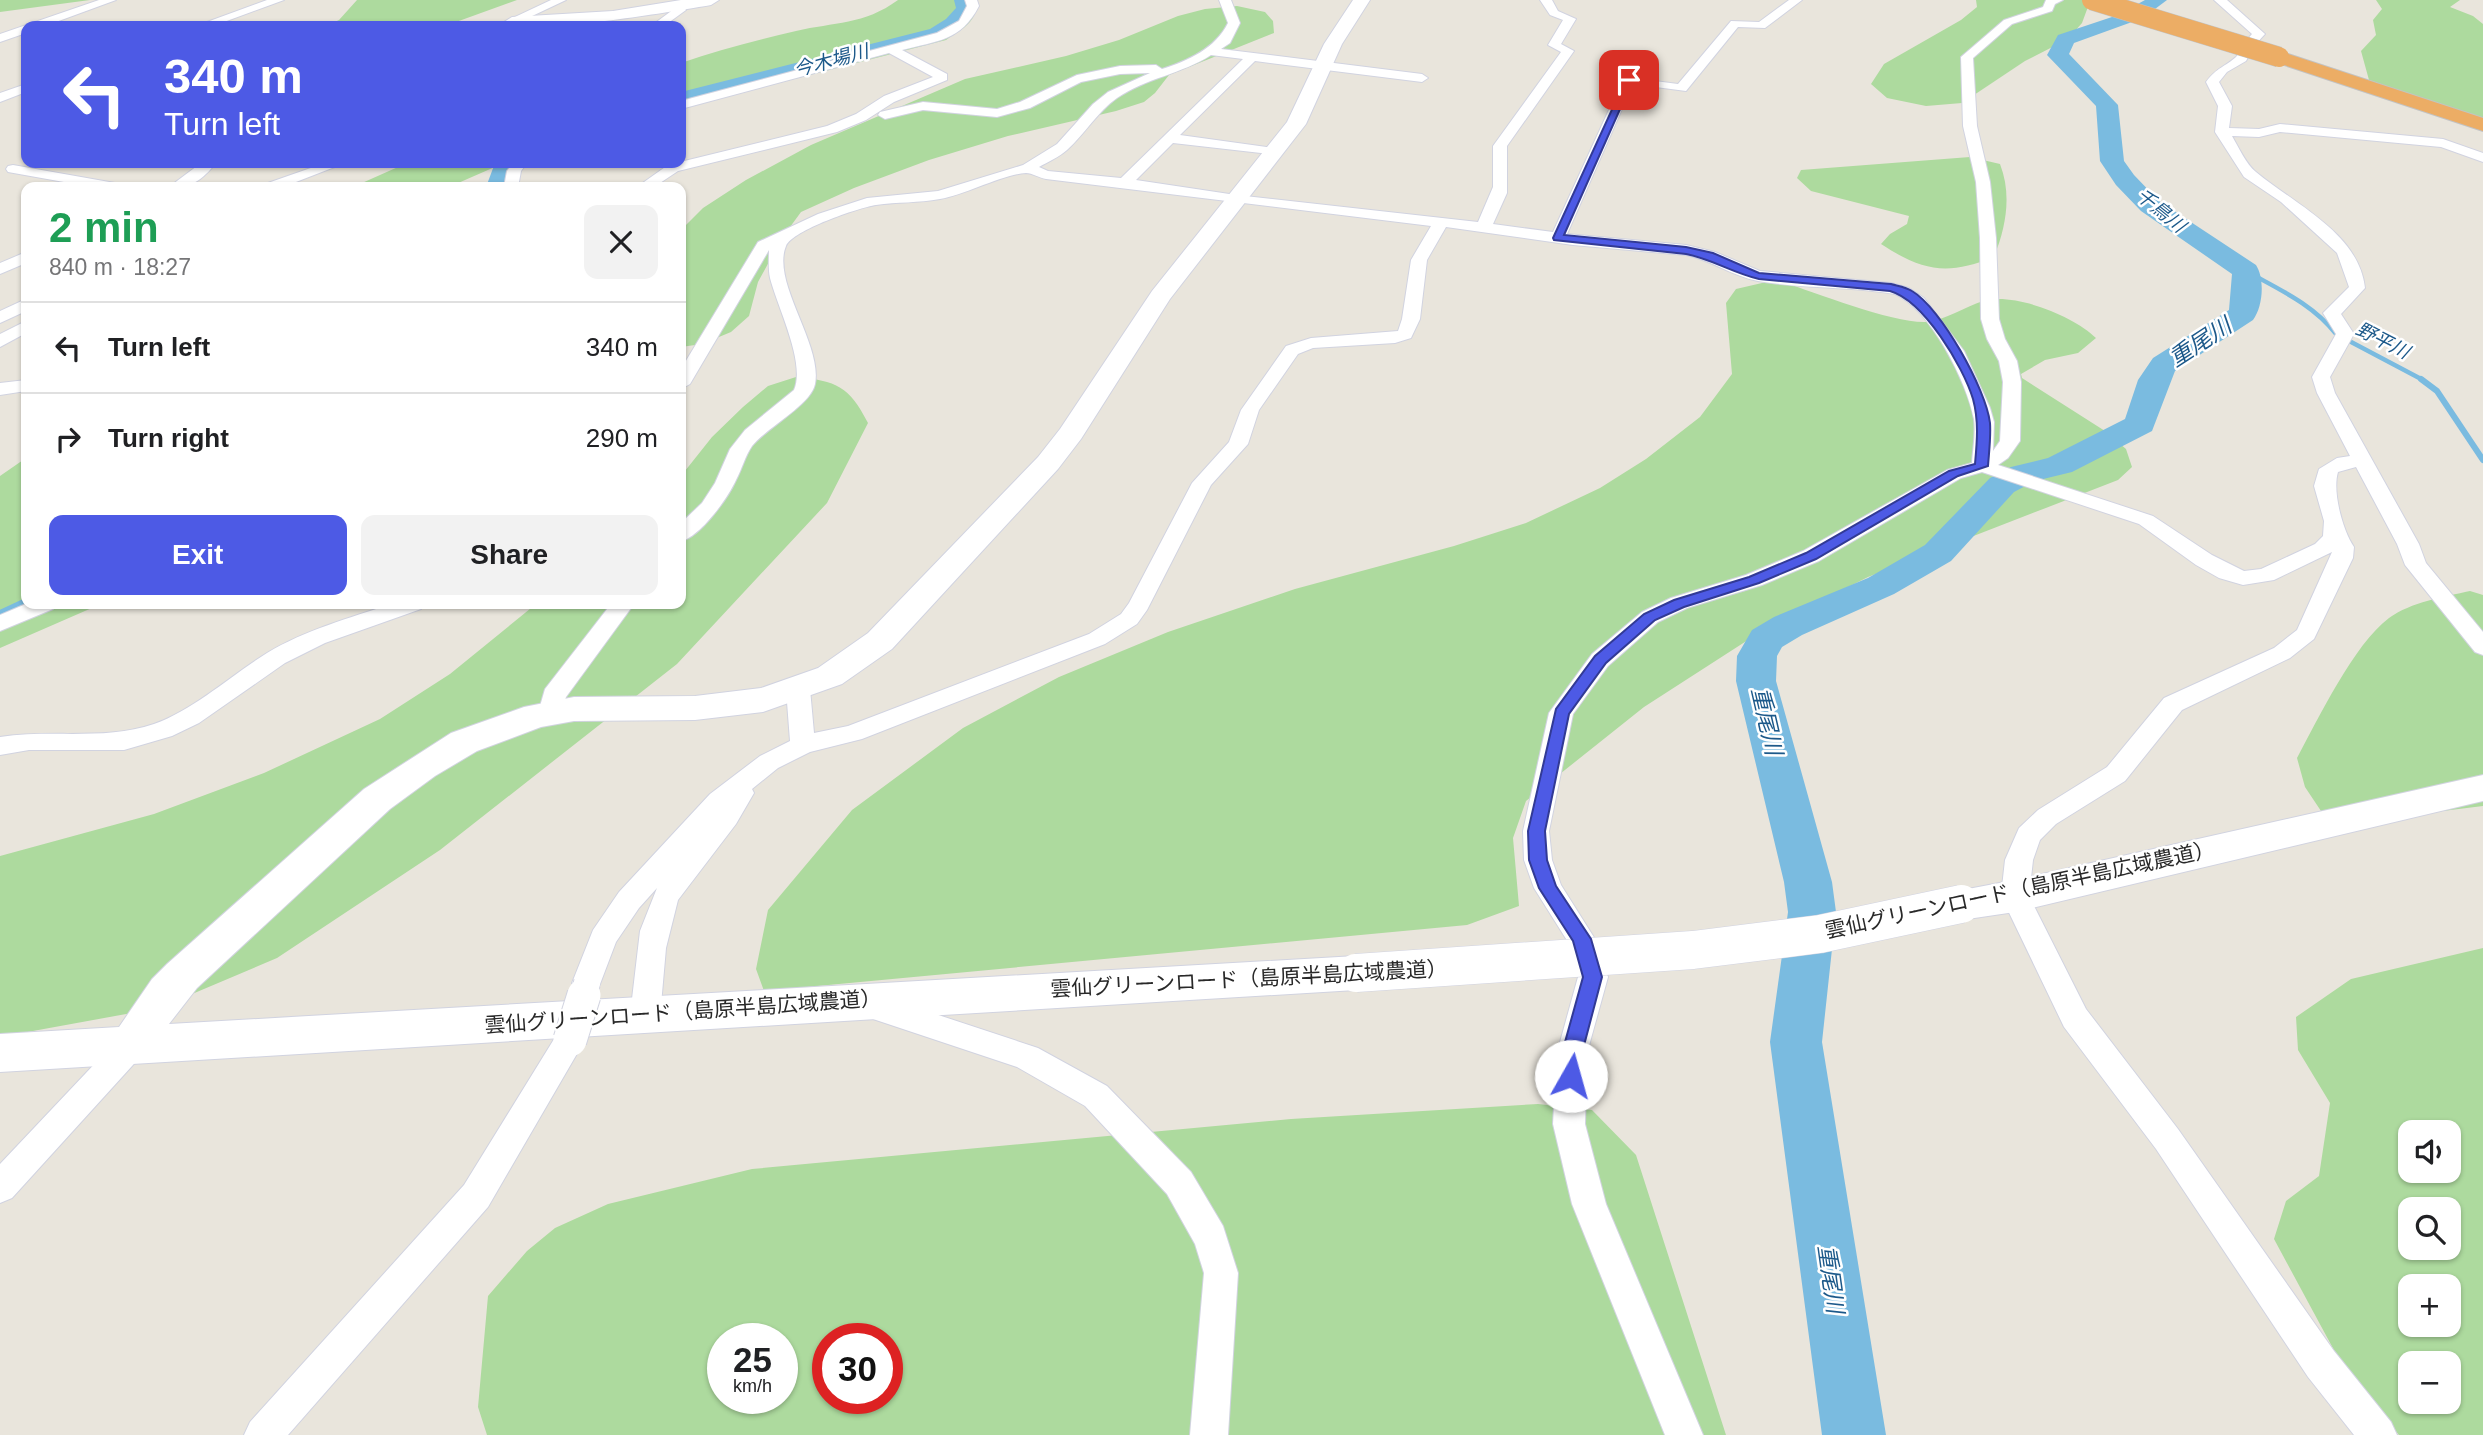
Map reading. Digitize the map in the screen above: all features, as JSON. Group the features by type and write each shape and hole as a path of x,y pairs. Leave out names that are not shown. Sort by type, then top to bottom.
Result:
{"highway":[{"path":"2092,0 2279,57 2483,125"},
{"path":"2335,75 2483,130"}],"street":[{"path":"48,21 110,0"},
{"path":"217,21 278,0"},
{"path":"514,21 560,0"},
{"path":"547,21 613,16 711,0"},
{"path":"686,104 941,36 964,23 973,6 971,0"},
{"path":"686,376 764,244 823,217 872,201 939,195 1028,167 1062,146 1098,107 1113,95 1143,79 1181,68 1209,51 1232,32 1233,15 1225,0"},
{"path":"0,1186 131,1046 167,992 182,976 377,799 422,767 464,742 501,727 550,713 609,706 727,706 798,689 830,676 880,641 1048,464 1160,296 1296,124 1314,93 1332,40 1362,0"},
{"path":"1483,226 1498,205 1501,178 1497,154 1500,146 1568,51 1554,45 1570,19 1554,13 1546,0"},
{"path":"1558,238 1629,80 1681,89 1735,23 1761,26 1796,0"},
{"path":"1994,470 2010,441 2012,382 2008,361 1990,319 1989,238 1983,182 1970,126 1967,57 2008,22 2048,9 2050,2 2057,0"},
{"path":"2220,0 2259,34 2247,46 2242,58 2223,69 2212,82 2225,106 2222,132 2249,174 2287,199 2344,251 2356,279 2357,288 2332,313 2344,338 2321,377 2326,393 2408,544 2416,565 2483,647"},
{"path":"664,21 680,10 679,7"},
{"path":"0,38 21,31"},
{"path":"832,129 861,117 889,99 943,78 892,50"},
{"path":"1209,51 1422,79"},
{"path":"1124,183 1253,56"},
{"path":"686,165 789,142 923,106 997,113 1025,105 1077,79 1120,70 1163,68 1194,60"},
{"path":"0,98 21,90"},
{"path":"2222,132 2259,133 2280,128 2443,143 2483,158"},
{"path":"1170,138 1274,152"},
{"path":"1028,167 1046,175 1236,199 1483,226 1558,238 1686,250 1759,276 1891,288 1907,293 1926,312 1968,372 1979,399 1994,470"},
{"path":"187,182 203,168"},
{"path":"284,182 324,168"},
{"path":"651,182 664,172 675,168"},
{"path":"7,172 79,182"},
{"path":"263,1435 476,1196 570,1040 603,938 629,900 719,801 769,762 803,746 853,733 1072,649 1114,631 1129,619 1139,605 1202,483 1238,444 1250,410 1292,350 1311,343 1395,338 1405,334 1410,319 1419,260 1441,222"},
{"path":"686,531 709,507 725,483 740,449 752,434 802,393 806,384 806,365 777,274 777,248 784,236"},
{"path":"0,269 21,259"},
{"path":"0,318 21,307"},
{"path":"0,342 21,329"},
{"path":"0,389 21,387"},
{"path":"2363,461 2344,463 2329,469 2324,486 2334,521 2334,537 2343,547 2342,558 2306,634 2282,653 2173,704 2116,774 2047,817 2028,835 2019,860 2015,896 2075,1018 2166,1139 2321,1364 2378,1435"},
{"path":"1684,1435 1589,1204 1569,1124 1572,1053 1593,977 1581,939 1548,888 1538,860 1536,831 1561,713 1600,660 1650,617 1679,603 1754,580 1811,556 1954,474 1994,470 2146,520 2204,560 2227,573 2243,578 2256,578 2277,569 2323,548 2334,537"},
{"path":"0,624 34,609"},
{"path":"0,746 29,741 124,741 163,730 190,717 277,658 317,638 400,609"},
{"path":"550,713 554,695 618,609"},
{"path":"798,689 803,746"},
{"path":"645,1016 655,927 671,887 730,812 743,782"},
{"name":"雲仙グリーンロード（島原半島広域農道）","path":"0,1053 1356,973 1693,950 1820,934 1961,904 2015,896 2483,788"},
{"path":"855,1001 1027,1057 1096,1096 1179,1183 1211,1238 1221,1273 1209,1435"}],"green space":[{"path":"0,0 90,0 0,12"},
{"path":"357,0 517,0 459,21 337,21"},
{"path":"898,0 975,0 976,7 968,24 946,40 686,107 686,61 767,38 848,22"},
{"path":"1976,0 2084,0 2089,4 2082,23 2068,39 2025,61 1962,103 1926,106 1887,98 1871,84 1884,64 1961,20 1977,7"},
{"path":"2376,0 2460,0 2450,7 2473,16 2483,24 2483,120 2369,80 2361,51 2376,35 2373,20 2382,9"},
{"path":"1237,6 1265,12 1273,21 1274,33 1169,75 1144,102 1008,136 929,160 854,188 801,212 782,238 758,282 749,316 731,332 702,344 686,346 686,225 703,208 746,180 811,145 965,79 1066,56 1205,9"},
{"path":"1970,157 2000,164 2007,199 2002,234 1994,257 1962,267 1935,268 1922,265 1881,244 1890,234 1907,224 1909,216 1811,191 1797,178 1801,170"},
{"path":"396,168 493,168 460,182 364,182"},
{"path":"1783,282 1855,307 1913,321 1934,321 1983,301 1996,299 2027,303 2059,314 2096,338 2078,353 2045,360 2021,374 2022,378 2105,431 2126,449 2132,467 2118,480 1868,577 1765,629 1644,707 1526,801 1513,838 1519,906 1467,925 764,991 756,969 768,910 852,810 963,728 1059,677 1168,632 1295,589 1454,546 1526,523 1600,488 1646,459 1700,417 1732,374 1726,303 1736,289 1762,283"},
{"path":"796,377 832,384 848,393 868,423 827,503 677,664 440,850 277,958 159,1008 0,1037 0,856 154,814 264,773 380,719 450,674 530,609 686,609 686,470 712,437 768,386"},
{"path":"21,461 21,609 90,609 0,648 0,476"},
{"path":"2470,591 2483,595 2483,806 2362,821 2321,811 2305,787 2297,758 2350,663 2376,630 2398,612 2428,601"},
{"path":"2483,948 2483,1435 2399,1435 2342,1365 2274,1239 2286,1201 2319,1176 2330,1103 2298,1050 2296,1017 2351,979"},
{"path":"1538,1104 1592,1110 1636,1155 1726,1435 487,1435 478,1407 488,1296 527,1251 555,1228 608,1204 752,1169 1291,1119"}],"waterway":[{"name":"今木場川","path":"686,98 937,33 960,16 966,8 964,0"},
{"name":"重尾川","path":"1854,1435 1796,1042 1812,912 1808,882 1756,681 1757,656 1766,639 1788,626 1881,586 1938,553 2002,485 2023,474 2060,465 2140,424 2154,380 2164,365 2243,314 2247,292 2246,271 2150,206 2125,180 2112,161 2107,105 2058,55 2065,39 2125,19 2157,0"},
{"name":"今木場川","path":"501,182 505,168"},
{"name":"野平川","path":"2246,271 2306,306 2336,334 2423,380"},
{"name":"野平川","path":"2421,379 2437,391 2483,460"},
{"name":"今木場川","path":"0,613 21,603"}],"route":[{"path":"1571,1076 1572,1053 1593,977 1581,939 1548,888 1538,860 1536,831 1561,713 1600,660 1650,617 1679,603 1754,580 1811,556 1954,474 1982,466 1984,424 1979,399 1968,372 1919,303 1907,293 1891,288 1759,276 1686,250 1558,238 1592,156 1629,80"}],"water label":[{"name":"千鳥川","path":"2161,210"}]}
